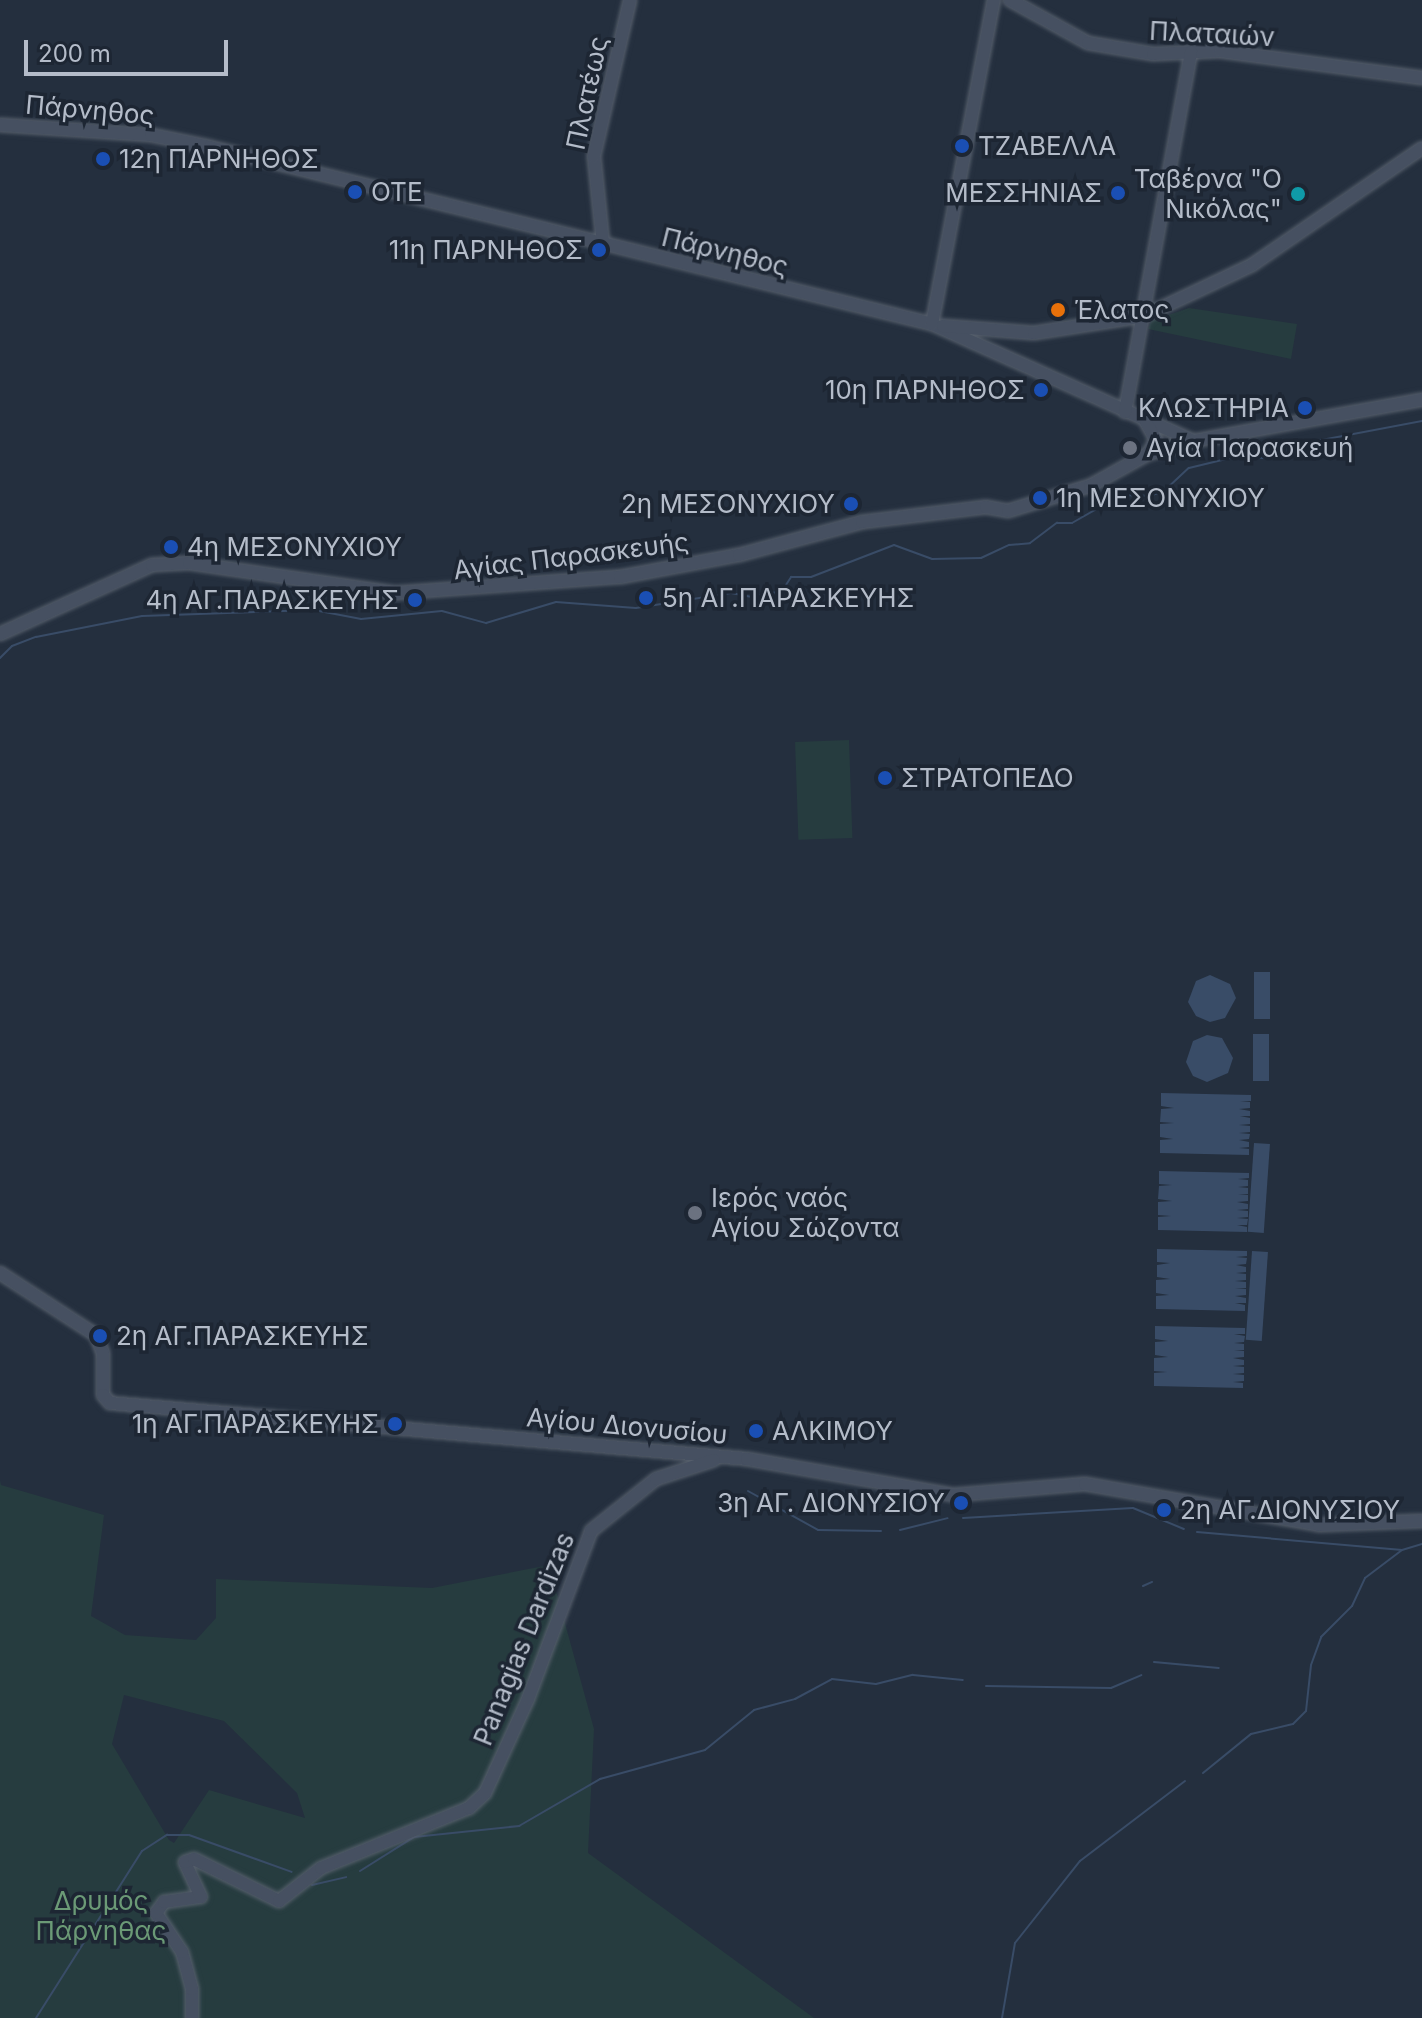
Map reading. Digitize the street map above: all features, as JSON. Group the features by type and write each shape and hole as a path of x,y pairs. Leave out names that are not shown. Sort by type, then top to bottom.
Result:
{"street":[{"name":"Πλατέως","path":"603,243 594,156 630,0"},
{"path":"994,0 932,324 1034,333 1144,316 1252,265 1422,148"},
{"name":"Πλαταιών","path":"1010,0 1088,43 1153,54 1220,51 1422,78"},
{"path":"1125,412 1191,52"},
{"name":"Πάρνηθος","path":"0,125 161,137 932,324 1193,441"},
{"path":"1193,441 1422,400"},
{"path":"1146,422 1156,440 1148,454"},
{"name":"Αγίας Παρασκευής","path":"0,634 152,565 189,563 395,593 591,581 739,555 862,522 986,507 1008,511 1090,486 1148,454 1193,441"},
{"name":"Αγίου Διονυσίου","path":"0,1273 96,1335 103,1353 103,1395 110,1403 721,1458 954,1495 1085,1484 1319,1525 1422,1521"},
{"path":"668,1455 674,1472"},
{"name":"Panagias Dardizas","path":"192,2018 192,1989 182,1952 156,1913 164,1902 201,1897 185,1862 194,1859 279,1901 321,1868 478,1801 528,1699 587,1537 641,1489 674,1472 721,1458"}],"green space":[{"path":"1189,308 1297,324 1291,359 1148,329 1151,321"},
{"path":"849,740 852,838 798,840 795,742"},
{"name":"Δρυμός Πάρνηθας","path":"0,1480 1,1485 104,1515 91,1616 125,1635 196,1640 216,1618 216,1579 432,1588 549,1565 594,1729 588,1853 814,2018 0,2018","holes":["124,1695 224,1721 297,1793 305,1818 209,1790 174,1843 169,1840 112,1744"]}],"water":[{"path":"1254,972 1270,972 1270,1019 1254,1019"},
{"path":"1210,975 1230,984 1236,998 1225,1018 1210,1022 1196,1016 1188,1002 1196,981"},
{"path":"1253,1034 1269,1034 1269,1081 1253,1081"},
{"path":"1207,1035 1222,1038 1233,1058 1228,1073 1207,1082 1193,1076 1186,1062 1193,1041"},
{"path":"1161,1093 1251,1095 1251,1101 1240,1101 1250,1102 1250,1108 1239,1109 1250,1111 1250,1116 1240,1116 1250,1118 1250,1124 1239,1125 1250,1126 1250,1132 1239,1133 1250,1134 1249,1139 1239,1140 1249,1142 1249,1147 1239,1148 1249,1149 1249,1155 1160,1153 1160,1140 1173,1139 1160,1137 1160,1124 1174,1123 1160,1122 1161,1109 1174,1108 1161,1106"},
{"path":"1254,1143 1270,1144 1264,1233 1248,1232"},
{"path":"1159,1171 1249,1173 1249,1178 1238,1179 1248,1180 1248,1186 1238,1187 1248,1188 1248,1194 1238,1195 1248,1195 1248,1201 1237,1202 1248,1204 1248,1209 1237,1210 1248,1211 1248,1217 1237,1218 1248,1219 1247,1225 1237,1225 1247,1227 1247,1232 1158,1230 1158,1217 1171,1216 1158,1215 1158,1202 1172,1201 1158,1199 1159,1186 1172,1185 1159,1184"},
{"path":"1157,1249 1247,1251 1247,1256 1236,1257 1247,1258 1246,1264 1236,1265 1246,1267 1246,1272 1236,1273 1246,1274 1246,1280 1235,1281 1246,1282 1246,1288 1235,1289 1246,1289 1246,1295 1235,1296 1246,1298 1246,1303 1235,1303 1245,1305 1245,1311 1156,1309 1156,1296 1169,1295 1156,1293 1156,1280 1170,1279 1157,1277 1157,1265 1170,1263 1157,1262"},
{"path":"1252,1251 1268,1252 1262,1341 1246,1340"},
{"path":"1155,1326 1245,1328 1245,1334 1234,1334 1245,1336 1244,1342 1234,1343 1244,1344 1244,1350 1234,1350 1244,1351 1244,1357 1233,1358 1244,1360 1244,1365 1233,1366 1244,1367 1244,1373 1233,1374 1244,1375 1244,1381 1233,1382 1243,1383 1243,1388 1154,1386 1154,1373 1167,1372 1154,1371 1154,1358 1168,1357 1155,1355 1155,1342 1168,1341 1155,1339"}],"waterway":[{"path":"0,658 12,646 36,637 142,616 314,610 361,619 442,611 486,623 556,602 636,608 731,593 751,597 782,591 791,577 811,577 894,545 932,559 981,558 1009,545 1030,543 1057,523 1072,523 1121,495 1149,496 1164,491 1189,468 1239,456 1272,459 1311,442 1422,421"},
{"path":"748,1491 818,1530 881,1531"},
{"path":"963,1518 1133,1508 1184,1529"},
{"path":"900,1530 948,1518"},
{"path":"1197,1532 1402,1550 1422,1544"},
{"path":"1203,1773 1251,1734 1293,1724 1306,1711 1311,1665 1321,1637 1352,1606 1365,1578 1402,1550"},
{"path":"1143,1586 1152,1582"},
{"path":"1154,1662 1219,1668"},
{"path":"360,1871 414,1837 519,1826 600,1779 705,1750 754,1710 795,1699 832,1679 876,1684 913,1675 963,1680"},
{"path":"986,1686 1111,1688 1141,1675"},
{"path":"1002,2018 1015,1943 1080,1861 1185,1781"},
{"path":"36,2018 142,1851 167,1835 189,1835 292,1872"},
{"path":"312,1885 346,1877"}],"place":[{"name":"ΤΖΑΒΕΛΛΑ","path":"962,146"},
{"name":"12η ΠΑΡΝΗΘΟΣ","path":"103,159"},
{"name":"ΟΤΕ","path":"355,192"},
{"name":"ΜΕΣΣΗΝΙΑΣ","path":"1118,193"},
{"name":"Ταβέρνα \"Ο Νικόλας\"","path":"1298,194"},
{"name":"11η ΠΑΡΝΗΘΟΣ","path":"599,250"},
{"name":"Έλατος","path":"1058,310"},
{"name":"10η ΠΑΡΝΗΘΟΣ","path":"1041,390"},
{"name":"ΚΛΩΣΤΗΡΙΑ","path":"1305,408"},
{"name":"Αγία Παρασκευή","path":"1130,448"},
{"name":"1η ΜΕΣΟΝΥΧΙΟΥ","path":"1040,498"},
{"name":"2η ΜΕΣΟΝΥΧΙΟΥ","path":"851,504"},
{"name":"4η ΜΕΣΟΝΥΧΙΟΥ","path":"171,547"},
{"name":"5η ΑΓ.ΠΑΡΑΣΚΕΥΗΣ","path":"646,598"},
{"name":"4η ΑΓ.ΠΑΡΑΣΚΕΥΗΣ","path":"415,600"},
{"name":"ΣΤΡΑΤΟΠΕΔΟ","path":"885,778"},
{"name":"Ιερός ναός Αγίου Σώζοντα","path":"695,1213"},
{"name":"2η ΑΓ.ΠΑΡΑΣΚΕΥΗΣ","path":"100,1336"},
{"name":"1η ΑΓ.ΠΑΡΑΣΚΕΥΗΣ","path":"395,1424"},
{"name":"ΑΛΚΙΜΟΥ","path":"756,1431"},
{"name":"3η ΑΓ. ΔΙΟΝΥΣΙΟΥ","path":"961,1503"},
{"name":"2η ΑΓ.ΔΙΟΝΥΣΙΟΥ","path":"1164,1510"}]}
